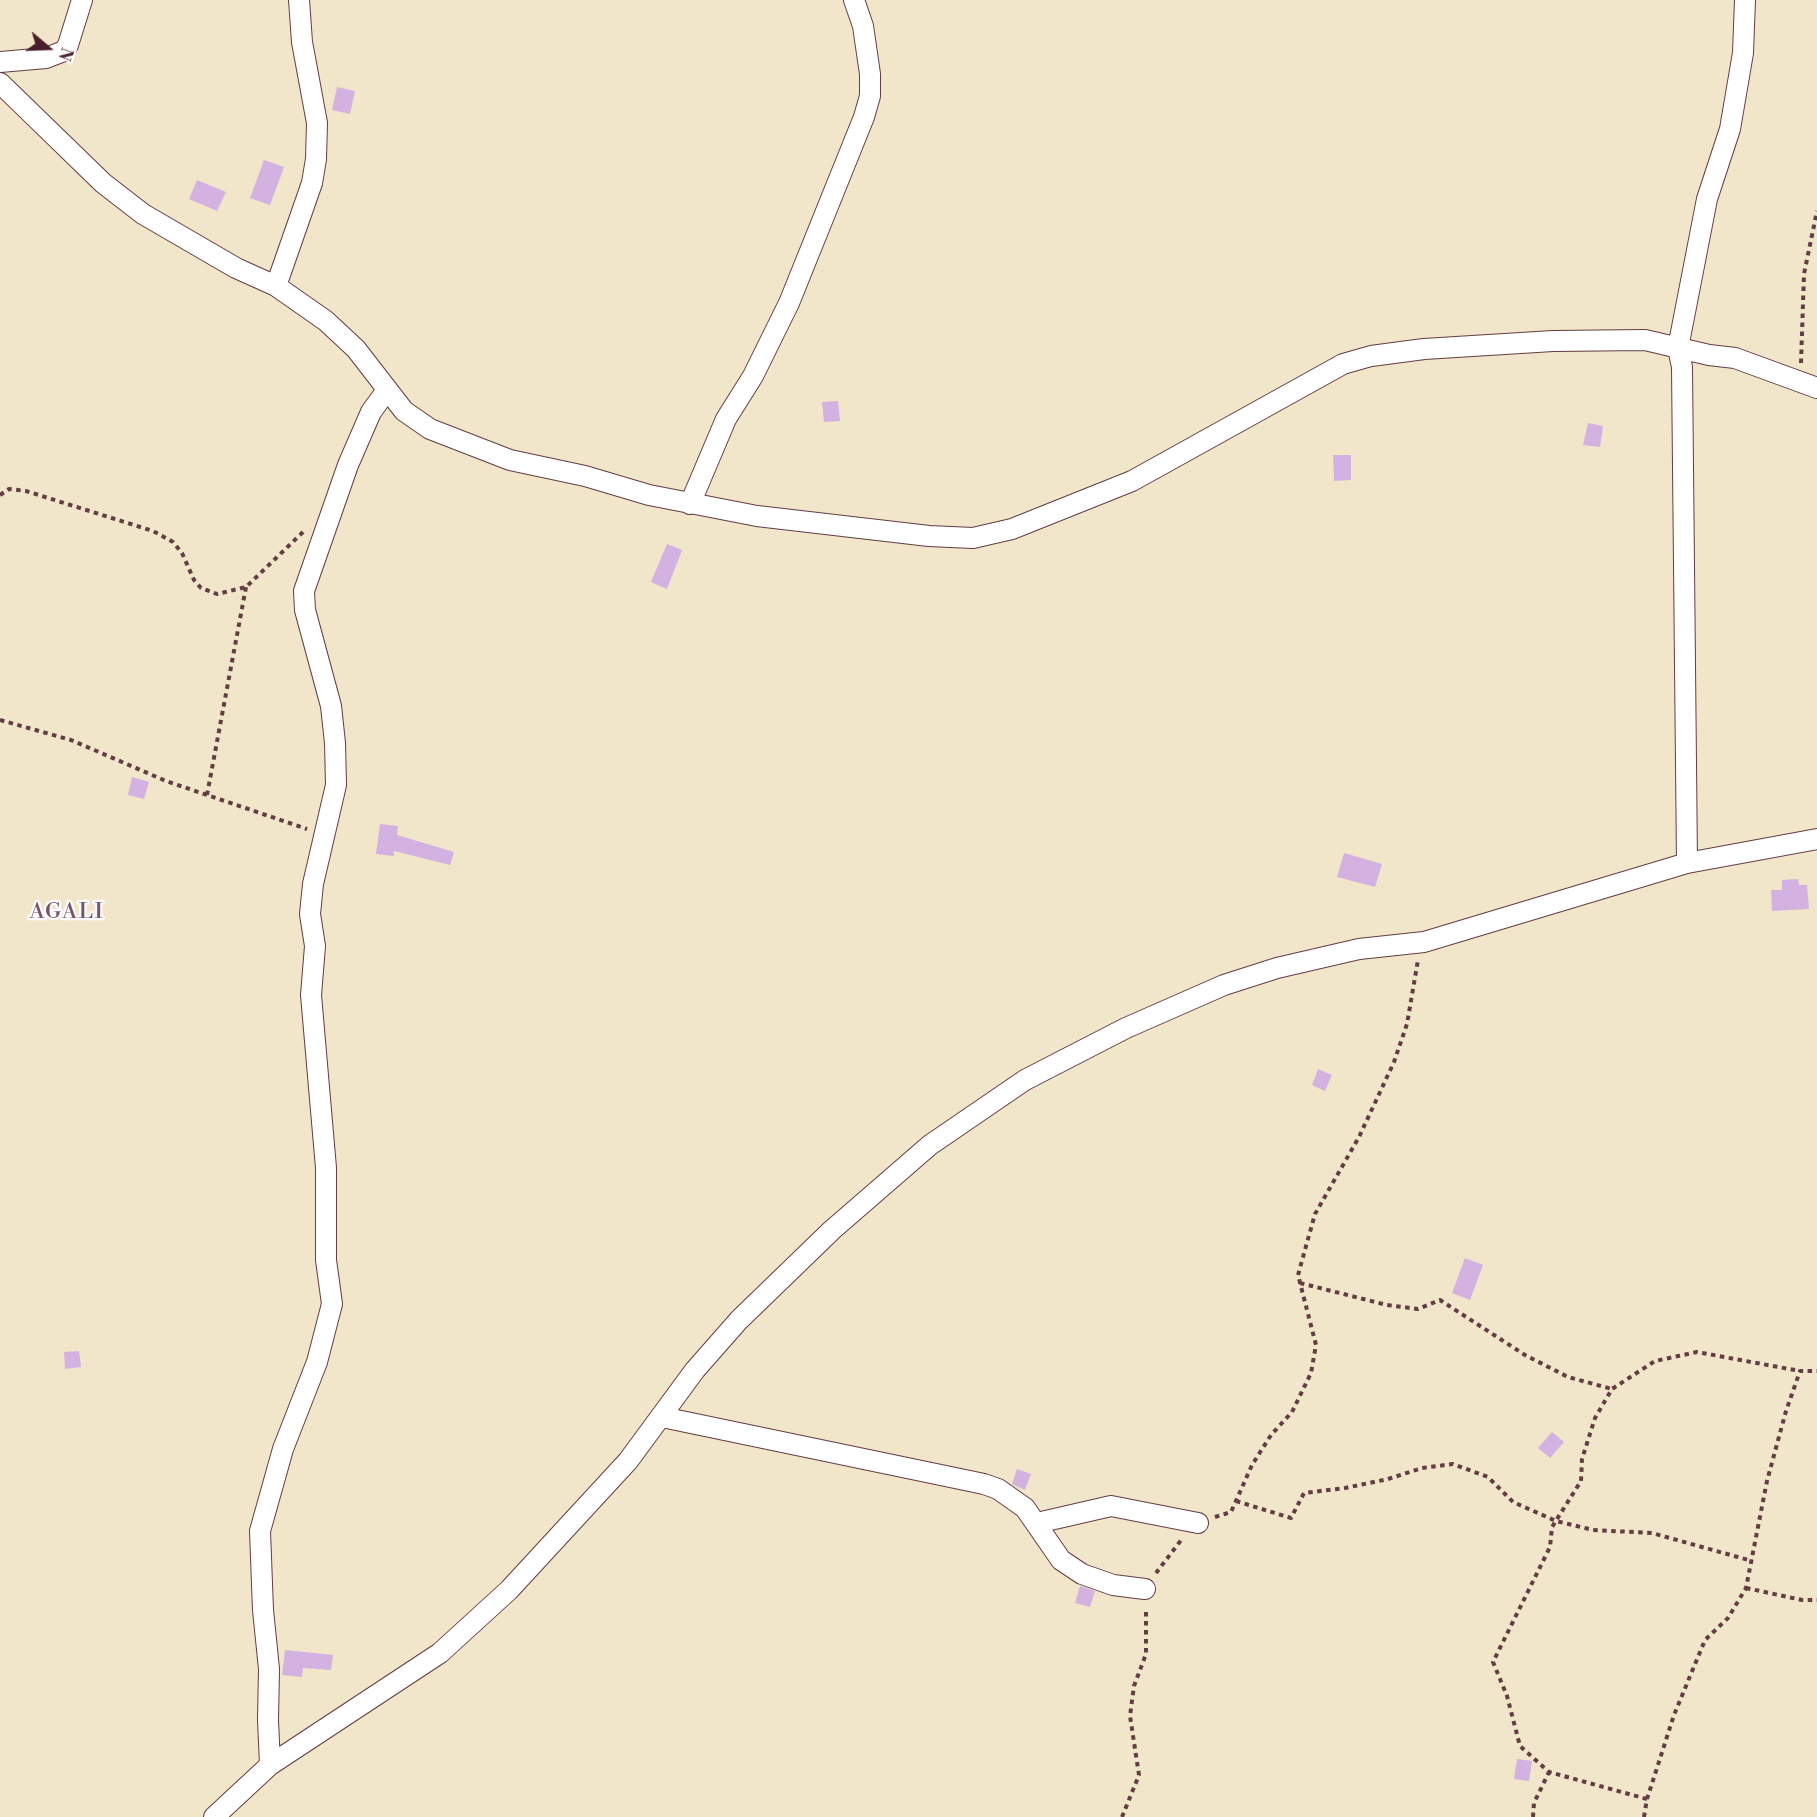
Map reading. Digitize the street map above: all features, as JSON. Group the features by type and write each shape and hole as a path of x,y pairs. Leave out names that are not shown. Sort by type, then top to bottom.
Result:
{"street":[{"path":"0,62 46,58 64,51 82,0"},
{"path":"276,286 312,183 316,159 316,123 302,42 299,0"},
{"path":"690,504 717,439 753,376 789,303 864,117 870,96 869,62 863,26 854,0"},
{"path":"1687,863 1682,367 1678,348 1707,199 1730,129 1743,53 1745,0"},
{"path":"0,83 103,183 143,214 237,268 276,286 326,321 349,342 404,411 430,429 453,440 510,460 690,504 757,516 928,536 973,538 1012,530 1132,481 1332,370 1371,356 1424,349 1553,341 1645,340 1735,358 1809,385"},
{"path":"270,1765 269,1669 263,1610 260,1531 284,1449 317,1362 332,1304 327,1260 326,1168 310,995 315,946 311,904 313,884 326,836 336,785 335,743 331,706 304,610 304,591 348,465 371,412 387,390"},
{"path":"214,1817 270,1765 440,1653 509,1590 571,1526 662,1417 695,1370 740,1320 832,1230 930,1145 1025,1080 1126,1028 1224,985 1277,968 1359,949 1424,942 1687,863 1817,839"},
{"path":"662,1417 984,1484 998,1489 1025,1508 1061,1560 1075,1569 1113,1585 1145,1589"},
{"path":"1037,1524 1111,1506 1198,1523"}],"path":[{"path":"1809,385 1804,274 1817,211"},
{"path":"0,495 9,489 26,491 153,531 178,548 201,588 217,594 246,587 310,525"},
{"path":"207,795 246,587"},
{"path":"0,720 71,740 123,765 326,836"},
{"path":"1122,1817 1139,1774 1130,1716 1134,1686 1146,1654 1145,1589 1164,1562 1198,1523 1231,1512 1252,1465 1271,1435 1292,1412 1311,1373 1316,1346 1298,1275 1315,1214 1359,1137 1394,1062 1407,1024 1413,978 1424,942"},
{"path":"1300,1283 1418,1309 1440,1300 1525,1355 1568,1377 1612,1389"},
{"path":"1647,1798 1549,1773 1520,1746 1507,1696 1493,1662 1550,1547 1552,1527 1581,1481 1582,1459 1595,1418 1612,1389 1655,1361 1697,1352 1800,1371 1817,1371"},
{"path":"1644,1817 1647,1798 1674,1715 1705,1640 1728,1618 1746,1588 1767,1481 1786,1411 1800,1371"},
{"path":"1236,1501 1291,1518 1304,1494 1345,1488 1422,1468 1454,1464 1488,1477 1513,1502 1556,1521 1593,1530 1652,1533 1752,1561"},
{"path":"1746,1588 1802,1600 1817,1600"},
{"path":"1533,1817 1534,1803 1549,1773"}],"building":[{"path":"337,87 355,91 350,114 332,110"},
{"path":"264,160 284,167 270,205 250,198"},
{"path":"197,180 226,192 217,211 189,199"},
{"path":"838,401 840,421 824,422 822,402"},
{"path":"1588,423 1603,426 1600,447 1583,445"},
{"path":"1333,455 1351,455 1351,480 1334,481"},
{"path":"667,544 682,550 667,589 651,582"},
{"path":"132,777 149,782 144,799 128,795"},
{"path":"380,824 398,826 397,835 454,852 450,865 394,851 394,856 376,854"},
{"path":"1344,853 1382,864 1375,887 1337,877"},
{"path":"1798,879 1799,885 1807,885 1809,909 1772,911 1771,890 1782,890 1782,880"},
{"path":"1318,1069 1332,1075 1325,1091 1312,1085"},
{"path":"1465,1258 1483,1265 1470,1300 1452,1293"},
{"path":"79,1351 81,1367 65,1369 64,1352"},
{"path":"1552,1432 1564,1442 1550,1458 1538,1448"},
{"path":"1017,1469 1031,1474 1025,1490 1012,1484"},
{"path":"1080,1586 1095,1591 1090,1607 1075,1603"},
{"path":"285,1650 333,1655 331,1670 303,1668 302,1677 282,1675"},
{"path":"1517,1759 1532,1761 1529,1781 1514,1779"}],"district":[{"name":"AGALI","path":"67,913"}]}
